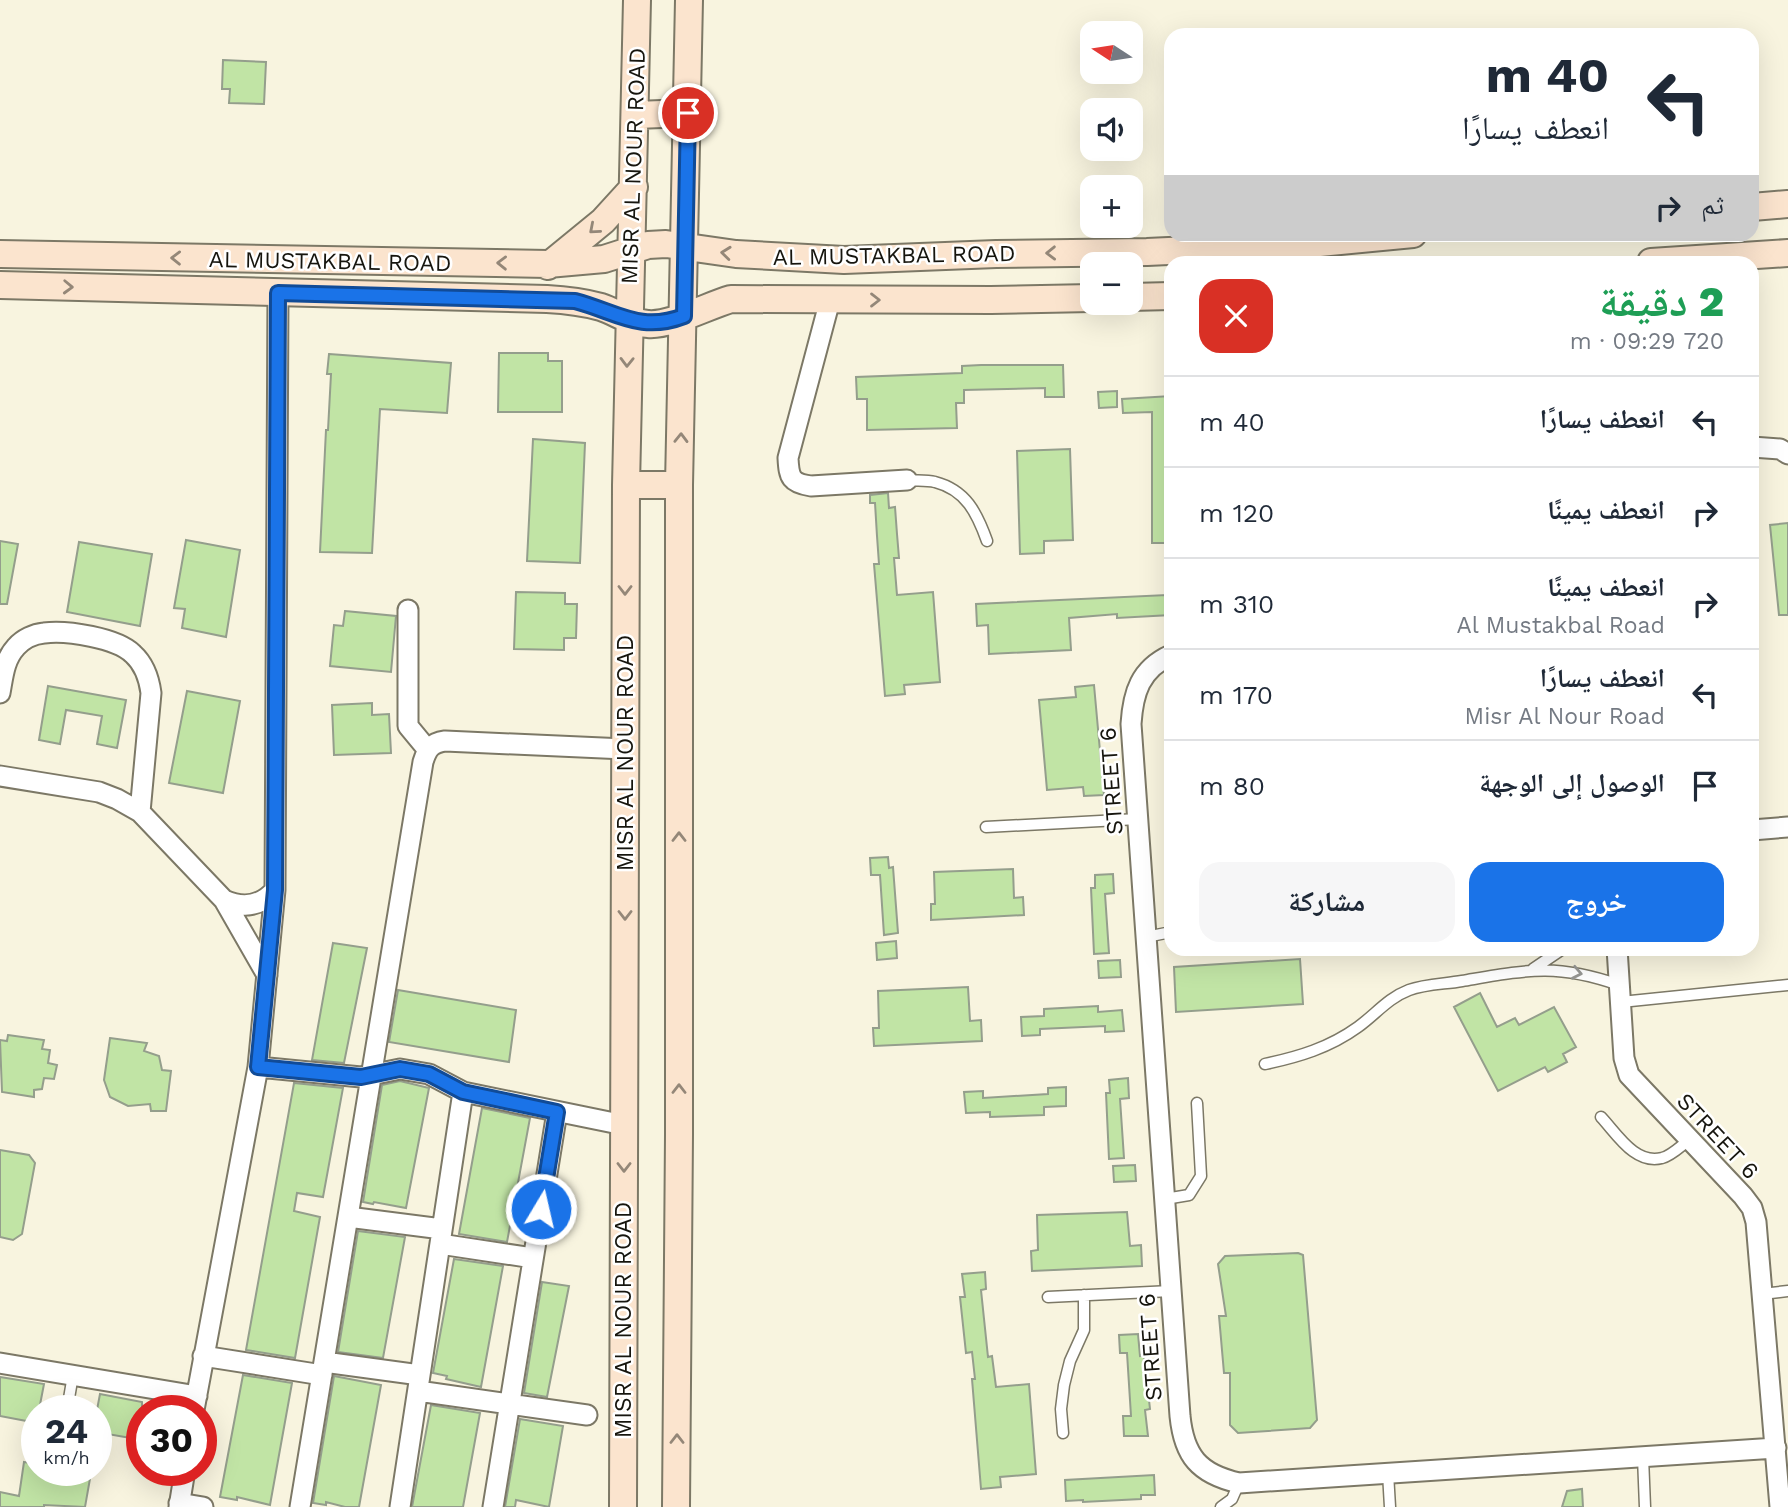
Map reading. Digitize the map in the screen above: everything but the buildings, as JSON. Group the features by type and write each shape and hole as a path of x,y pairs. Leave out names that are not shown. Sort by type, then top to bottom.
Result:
{"street":[{"name":"MISR AL NOUR ROAD","path":"623,1507 626,485 637,0"},
{"path":"677,1507 679,485 689,0"},
{"path":"636,115 688,113"},
{"path":"547,299 548,264 603,221 634,187"},
{"path":"1759,206 1788,204"},
{"name":"AL MUSTAKBAL ROAD","path":"0,254 548,264 604,259 648,245 666,244 768,257 844,260 1147,252 1330,242"},
{"path":"1742,256 1788,253"},
{"path":"768,257 768,299"},
{"name":"AL MUSTAKBAL ROAD","path":"0,285 547,299 575,301 646,324 666,323 731,299 1080,298"},
{"path":"196,1395 258,1067 275,890 278,293"},
{"path":"1143,297 1164,296"},
{"path":"830,300 788,458 789,475 798,484 811,486 907,480"},
{"path":"1759,448 1780,449 1788,454"},
{"path":"626,485 679,485"},
{"path":"408,610 408,726 427,749"},
{"path":"0,693 9,656 21,642 36,634 52,632 106,639 117,643 135,656 147,673 152,692 140,812"},
{"name":"STREET 6","path":"1164,658 1142,678 1132,700 1131,724 1182,1435 1190,1454 1203,1468 1220,1479 1239,1483 1776,1448"},
{"path":"300,1507 427,749 435,743 445,741 625,750"},
{"path":"0,776 99,792 140,812 224,900 267,975"},
{"path":"1759,829 1788,827"},
{"path":"224,900 233,904 253,905 275,890"},
{"name":"STREET 6","path":"1618,956 1624,1058 1629,1075 1752,1208 1756,1222 1780,1507"},
{"path":"258,1067 361,1077 400,1069 429,1074 463,1092 624,1125"},
{"path":"400,1507 463,1092"},
{"path":"493,1507 557,1112"},
{"path":"348,1217 533,1258"},
{"path":"203,1356 323,1368 419,1383 509,1404 587,1415"},
{"path":"0,1363 74,1375 160,1395"},
{"path":"182,1486 179,1505 203,1507"}],"lane":[{"path":"907,480 935,482 959,494 978,515 987,541"},
{"path":"986,827 1138,819"},
{"path":"1146,937 1164,933"},
{"path":"1532,969 1552,956"},
{"path":"1265,1064 1298,1057 1330,1045 1359,1026 1384,1003 1410,989 1532,969 1562,970 1591,976 1620,994 1788,985"},
{"path":"1164,1199 1189,1195 1201,1177 1197,1103"},
{"path":"1601,1117 1634,1153 1648,1160 1664,1158 1689,1140"},
{"path":"1048,1297 1171,1291"},
{"path":"1762,1294 1788,1291"},
{"path":"1063,1433 1063,1385 1084,1330 1084,1295"},
{"path":"70,1395 74,1375"},
{"path":"1643,1457 1645,1507"},
{"path":"1388,1474 1390,1507"},
{"path":"1222,1507 1232,1499 1239,1483"}],"route":[{"path":"541,1209 557,1112 463,1092 443,1079 400,1069 361,1077 258,1067 275,890 278,293 575,301 646,324 666,323 684,316 688,113"}]}
